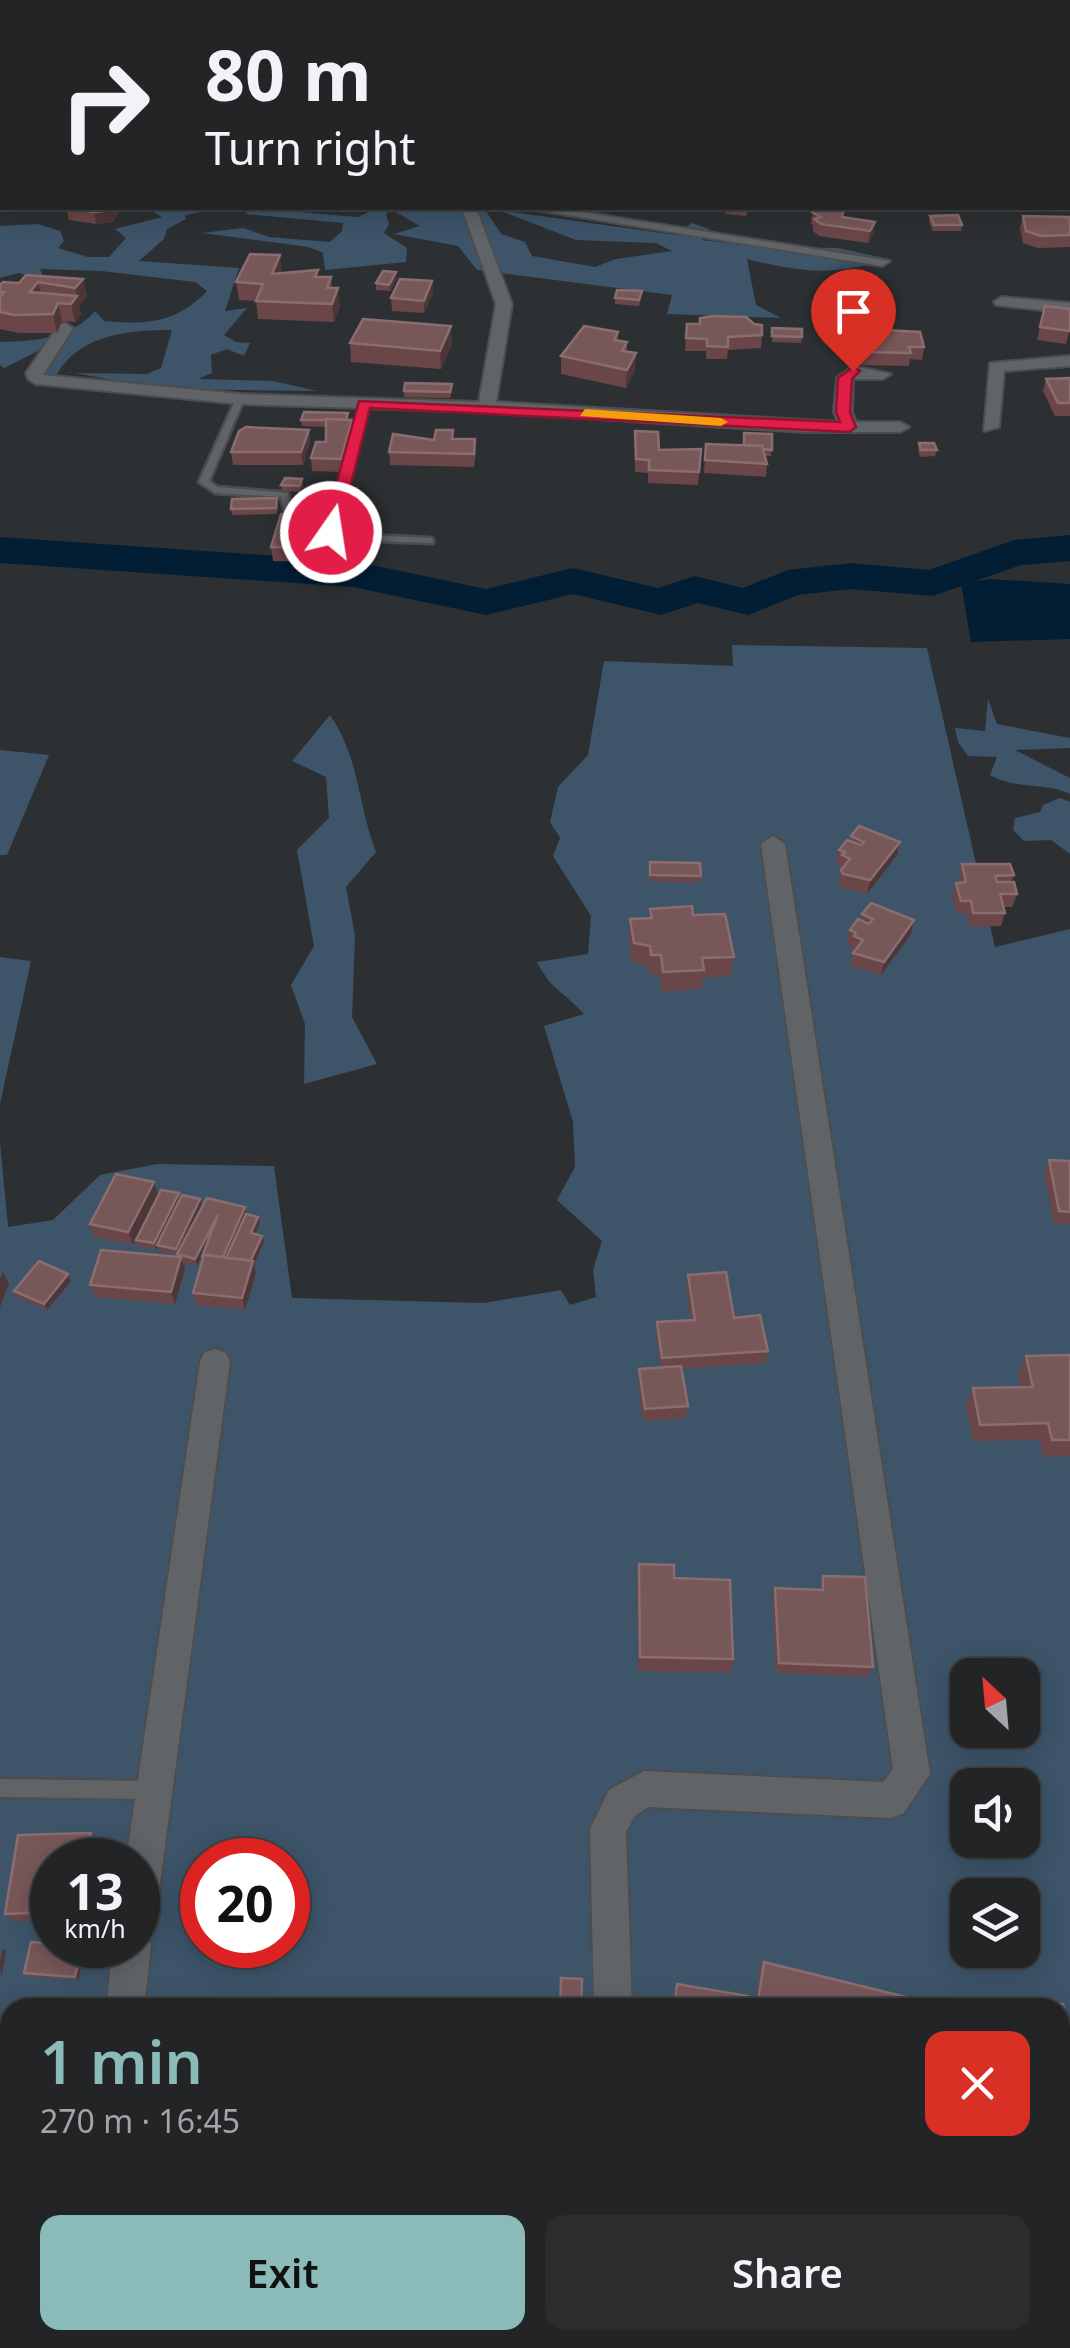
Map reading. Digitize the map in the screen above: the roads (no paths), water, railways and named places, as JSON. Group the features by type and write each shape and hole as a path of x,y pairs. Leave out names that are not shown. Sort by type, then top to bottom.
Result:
{"street":[{"path":"470,210 504,304 487,407"},
{"path":"544,210 882,262"},
{"path":"1002,302 1070,308"},
{"path":"64,328 34,373 36,380 240,399 900,427"},
{"path":"990,426 996,367 1070,360"},
{"path":"849,427 843,412 845,378 853,371 883,374"},
{"path":"614,1998 608,1829 622,1803 644,1790 891,1800 912,1774 773,844"},
{"path":"146,1838 215,1362"},
{"path":"126,1998 129,1968"}],"lane":[{"path":"240,399 204,482 215,490 285,495 287,509"},
{"path":"364,404 331,532 342,538 430,541"},
{"path":"227,427 246,428"},
{"path":"0,1788 152,1790"}],"waterway":[{"path":"0,550 353,574 486,602 573,581 661,602 695,589 748,602 788,583 851,576 933,583 1014,553 1070,548"}]}
